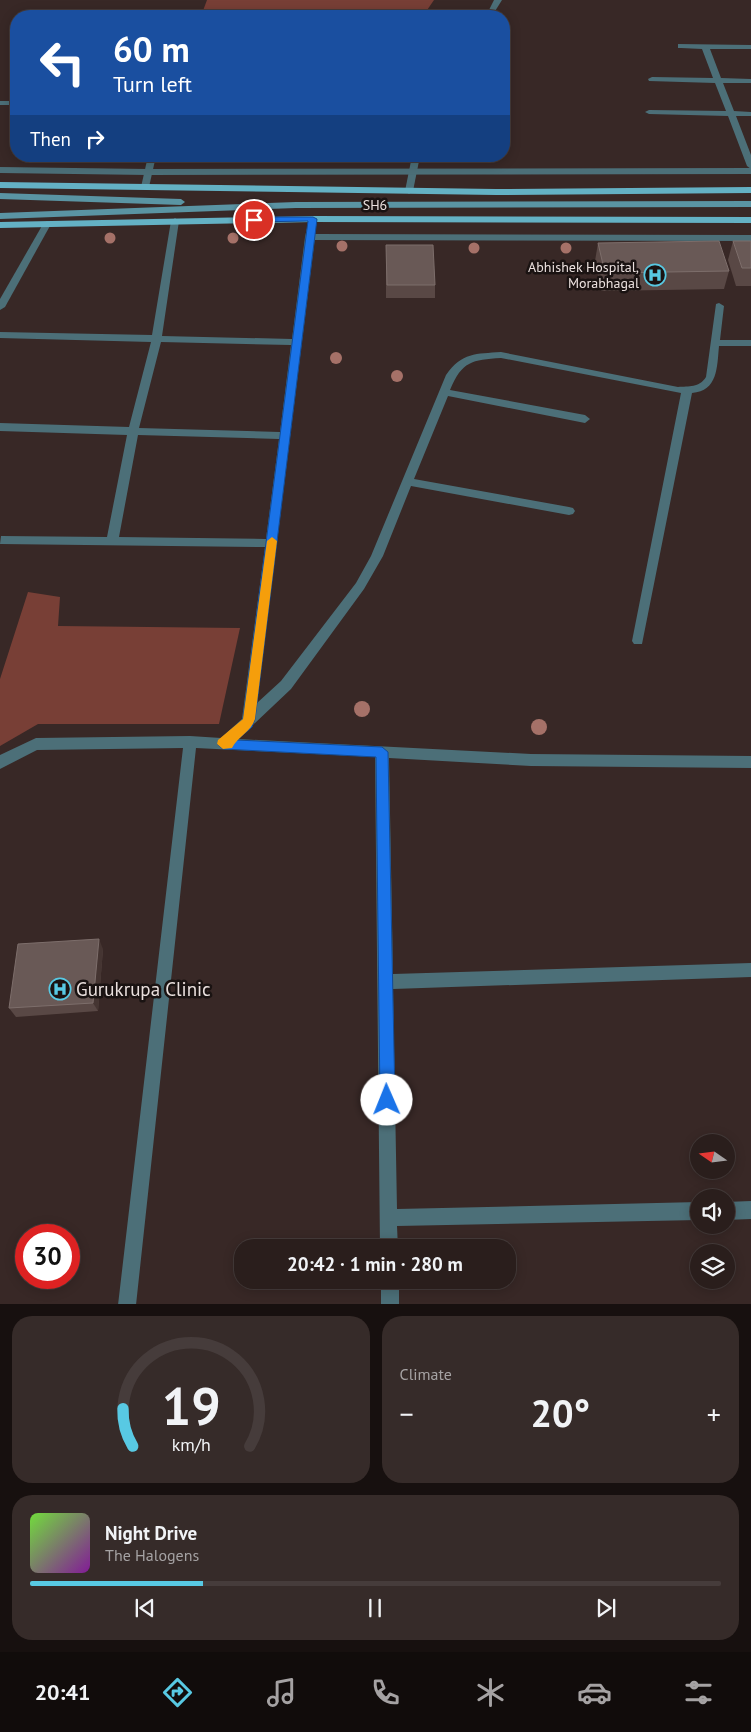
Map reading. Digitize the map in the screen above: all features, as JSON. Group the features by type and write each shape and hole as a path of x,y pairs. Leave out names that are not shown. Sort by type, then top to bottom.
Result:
{"main road":[{"name":"SH6","path":"0,185 408,191 751,190"},
{"path":"0,196 296,205 751,204"},
{"path":"0,216 296,205"},
{"name":"SH6","path":"0,225 313,219 751,220"}],"street":[{"path":"681,46 751,47"},
{"path":"705,46 751,166"},
{"path":"652,79 751,81"},
{"path":"649,112 751,114"},
{"path":"145,187 150,162"},
{"path":"408,191 415,162"},
{"path":"0,170 412,173 751,172"},
{"path":"223,744 248,724 249,719 313,219"},
{"path":"112,541 133,432 157,338 175,221"},
{"path":"0,307 47,224"},
{"path":"310,236 751,238"},
{"path":"249,719 286,685 360,586 377,556 451,375 459,365 472,357 501,355 687,390 698,389 706,385 712,378 719,306"},
{"path":"0,335 297,342"},
{"path":"716,343 751,343"},
{"path":"638,641 687,390"},
{"path":"444,392 585,419"},
{"path":"0,427 285,436"},
{"path":"408,482 569,511"},
{"path":"1,540 272,543"},
{"path":"127,1304 190,742"},
{"path":"0,763 2,760 36,744 190,742 531,760 751,762"},
{"path":"382,752 389,1239"},
{"path":"386,982 751,970"},
{"path":"735,1211 751,1210"},
{"path":"389,1218 690,1211"},
{"path":"390,1289 390,1304"}],"shaded area":[{"path":"207,0 434,0 427,10 203,10"},
{"path":"28,592 60,597 58,626 240,628 219,724 38,724 0,746 0,679"}],"building":[{"path":"719,241 729,271 605,273 598,243"},
{"path":"733,241 751,241 751,268 742,268"},
{"path":"386,245 433,245 435,285 387,285"},
{"path":"99,939 93,1003 9,1008 18,944"}],"slow traffic":[{"path":"227,744 223,744 248,724 272,541"}],"place":[{"name":"Abhishek Hospital, Morabhagal","path":"655,275"},
{"name":"Gurukrupa Clinic","path":"60,989"}],"route":[{"path":"254,220 313,219 249,719 248,724 223,744 382,752 387,1100"}]}
